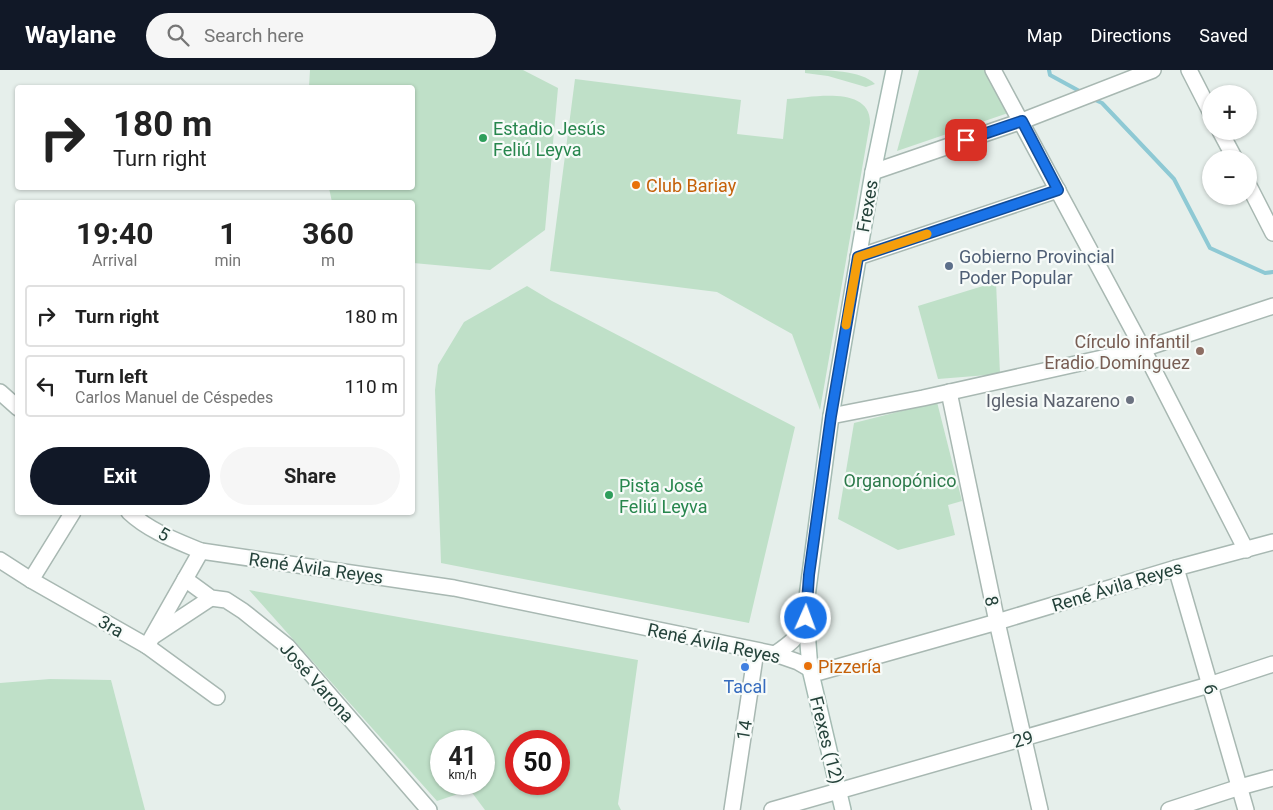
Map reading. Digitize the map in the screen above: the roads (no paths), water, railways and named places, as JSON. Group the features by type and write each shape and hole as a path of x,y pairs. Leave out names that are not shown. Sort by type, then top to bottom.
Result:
{"street":[{"name":"Frexes","path":"810,669 806,618 807,597 831,416 873,172 894,70"},
{"path":"993,70 1143,349 1246,550"},
{"path":"873,172 1022,121 1153,70"},
{"path":"1189,70 1202,95"},
{"path":"858,257 1058,190"},
{"path":"1257,202 1273,233"},
{"path":"831,416 1143,349 1273,306"},
{"path":"0,392 15,405"},
{"name":"8","path":"949,392 997,622 1040,810"},
{"path":"31,580 71,515"},
{"name":"5","path":"132,515 168,537 201,551"},
{"name":"René Ávila Reyes","path":"201,551 454,588 775,654 820,672 997,622 1176,568 1273,542"},
{"path":"149,642 201,551"},
{"name":"3ra","path":"0,560 31,580 149,642 217,697"},
{"name":"6","path":"1176,568 1246,810"},
{"name":"José Varona","path":"185,579 211,598 226,600 286,646 429,810"},
{"path":"775,654 790,643 801,630 807,597"},
{"path":"149,642 211,598"},
{"name":"14","path":"732,810 756,651"},
{"name":"29","path":"772,810 1025,739 1209,685 1273,664"},
{"name":"Frexes (12)","path":"810,669 843,810"},
{"path":"1169,810 1273,778"}],"waterway":[{"path":"1049,70 1050,75 1083,93"},
{"path":"1093,99 1102,103 1174,179 1210,248 1265,273 1273,272"}],"place":[{"name":"Estadio Jesús Feliú Leyva","path":"483,138"},
{"name":"Club Bariay","path":"636,185"},
{"name":"Gobierno Provincial Poder Popular","path":"949,266"},
{"name":"Círculo infantil Eradio Domínguez","path":"1200,351"},
{"name":"Iglesia Nazareno","path":"1130,400"},
{"name":"Pista José Feliú Leyva","path":"609,495"},
{"name":"Pizzería","path":"808,666"},
{"name":"Tacal","path":"745,667"}],"park label":[{"name":"Organopónico","path":"900,480"}]}
